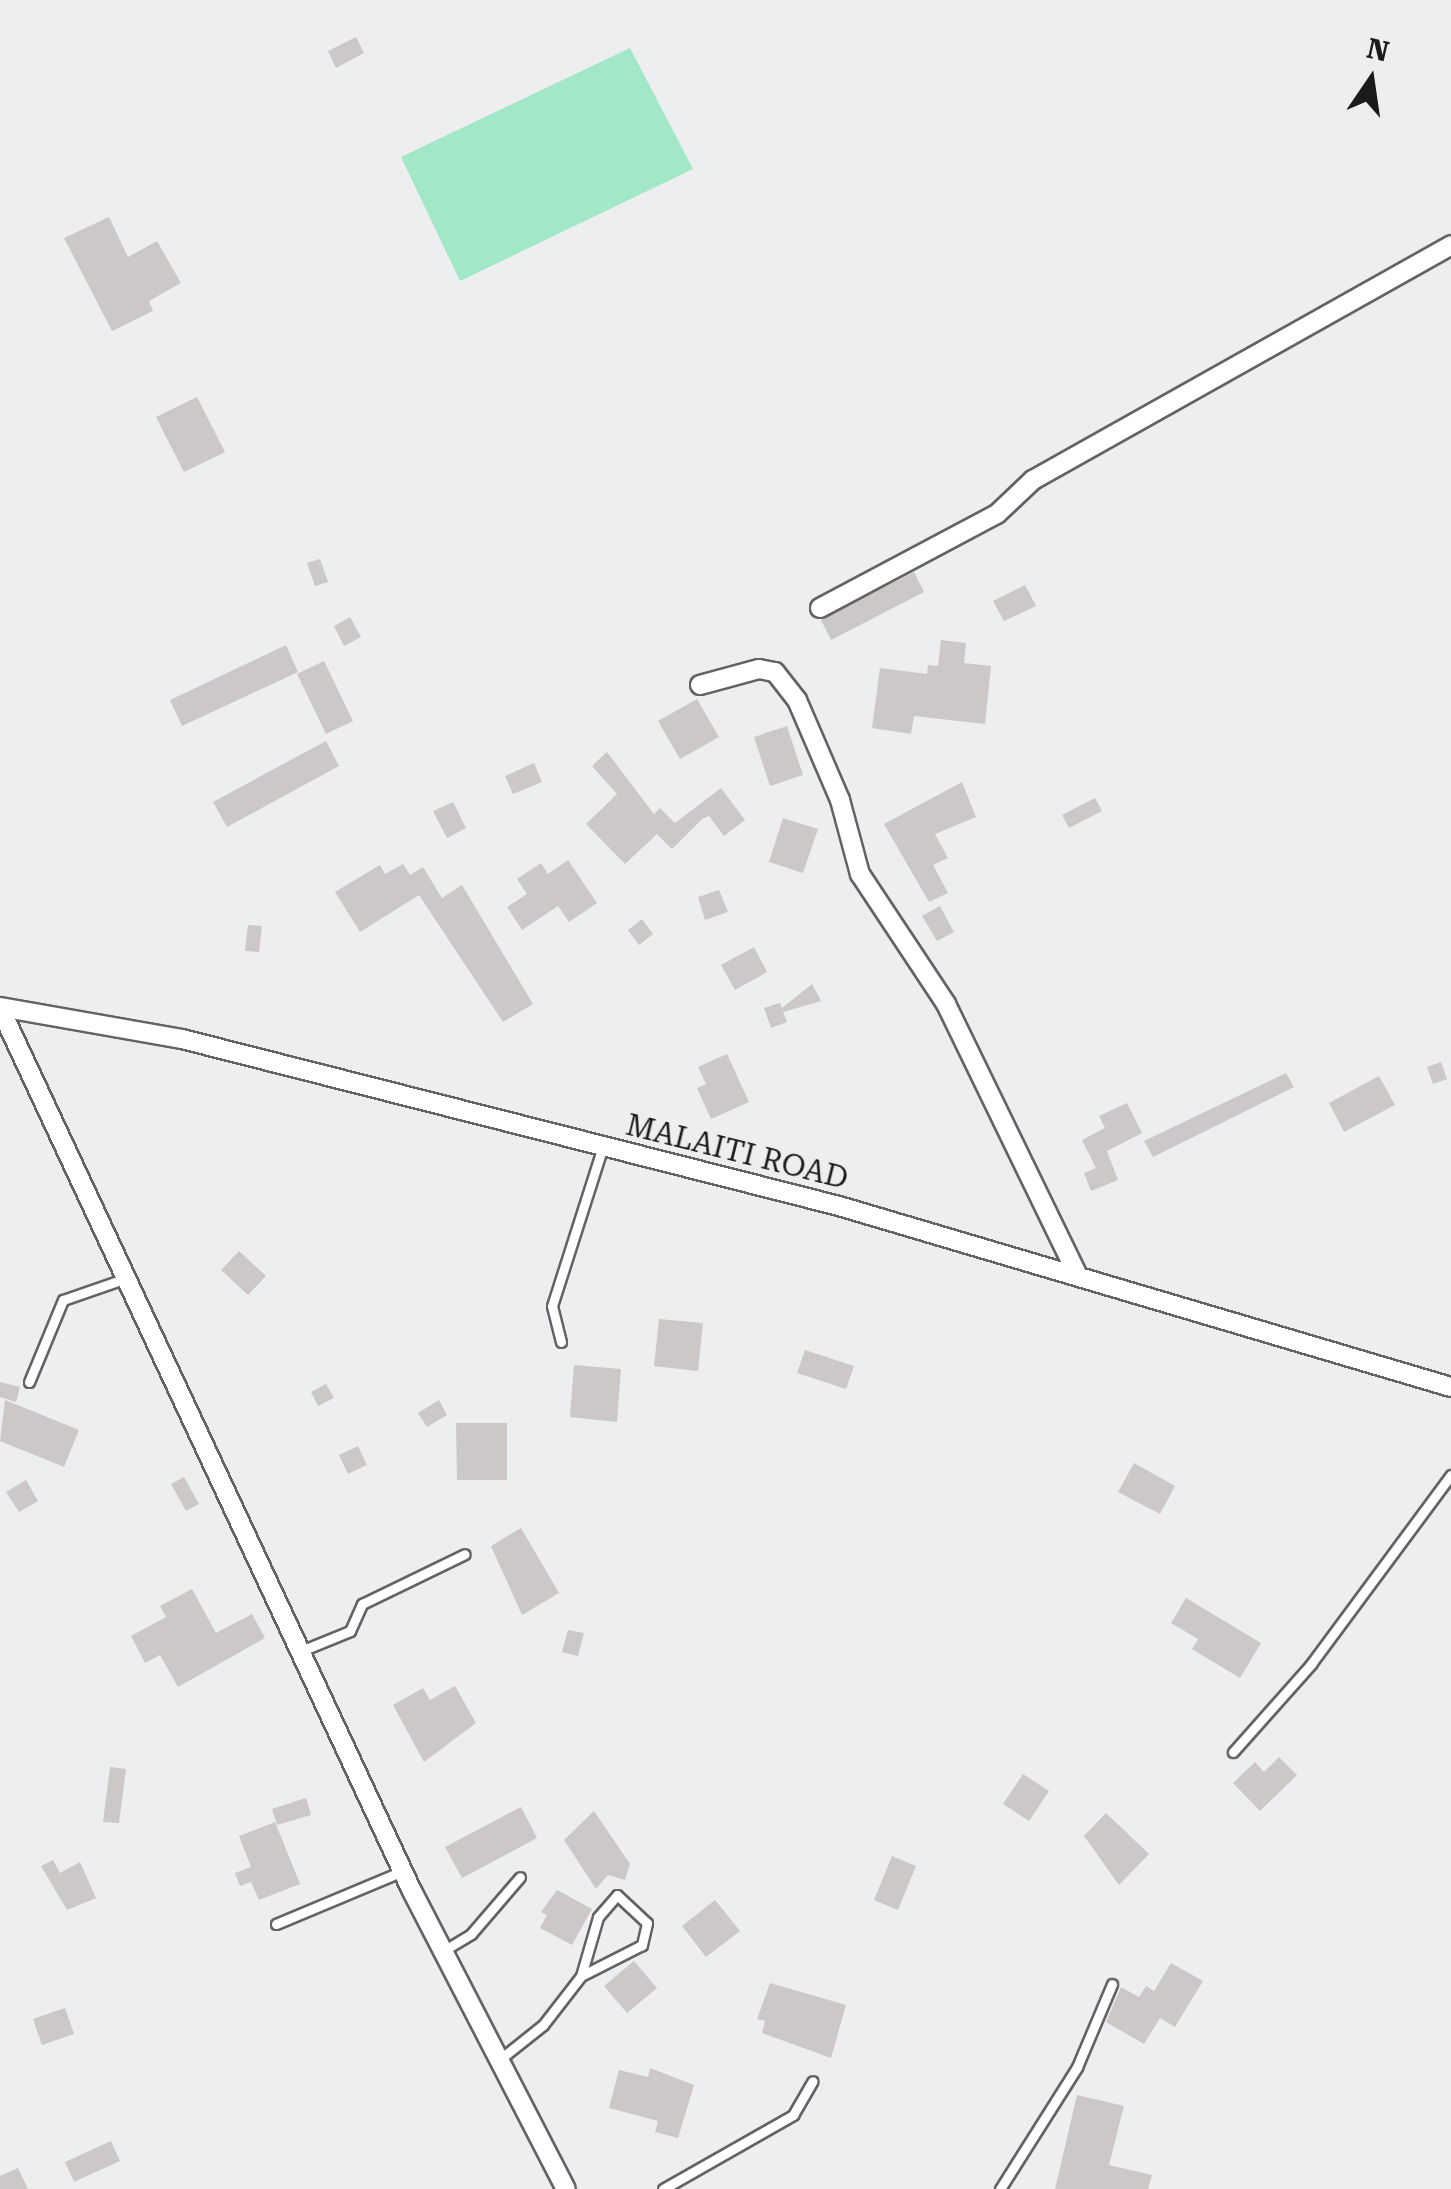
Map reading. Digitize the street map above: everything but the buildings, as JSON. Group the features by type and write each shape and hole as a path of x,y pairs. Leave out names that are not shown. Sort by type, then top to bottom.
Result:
{"street":[{"path":"820,608 997,514 1033,480 1451,245"},
{"path":"700,685 760,669 776,672 797,700 840,800 860,874 946,1004 1077,1274"},
{"path":"0,1007 403,1871 566,2189"},
{"name":"MALAITI ROAD","path":"0,1007 182,1039 603,1146 1077,1274 1451,1387"}],"lane":[{"path":"561,1342 552,1306 603,1146"},
{"path":"29,1382 63,1300 127,1278"},
{"path":"1233,1752 1311,1664 1451,1475"},
{"path":"301,1651 350,1631 362,1604 465,1554"},
{"path":"276,1924 403,1871"},
{"path":"443,1951 471,1934 520,1877"},
{"path":"500,2060 543,2024 580,1976 598,1918 617,1895 647,1923 642,1945 580,1976"},
{"path":"1000,2189 1077,2066 1112,1984"},
{"path":"662,2189 793,2115 812,2080"}],"green space":[{"path":"630,48 693,169 460,281 401,157"}]}
